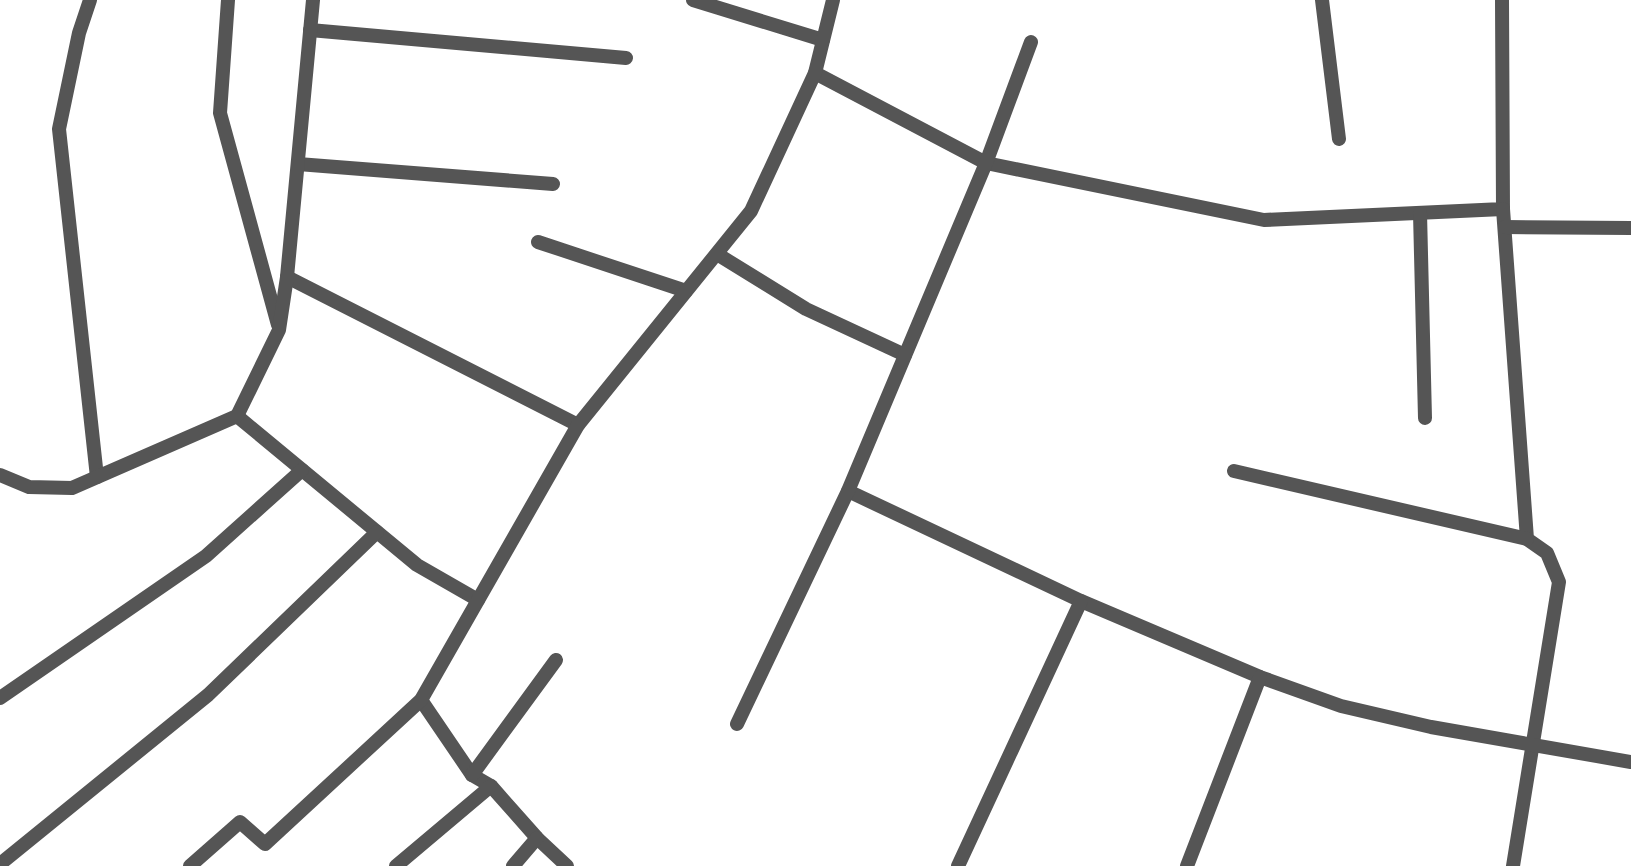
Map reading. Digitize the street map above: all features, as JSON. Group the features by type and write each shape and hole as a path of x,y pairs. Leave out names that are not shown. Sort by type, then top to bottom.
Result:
{"street":[{"path":"90,0 79,33 59,129 97,478"},
{"path":"228,0 220,113 279,330"},
{"path":"0,475 29,487 72,488 237,416 279,330 287,276 313,0"},
{"path":"693,0 823,40"},
{"path":"190,866 240,822 265,844 421,700 578,425 751,211 816,73 833,0"},
{"path":"1322,0 1339,139"},
{"path":"1502,0 1503,209 1527,539"},
{"path":"310,30 626,58"},
{"path":"737,724 848,491 986,163 1031,43"},
{"path":"816,73 986,163 1264,220 1503,209"},
{"path":"298,164 553,184"},
{"path":"1420,212 1425,418"},
{"path":"1505,227 1631,228"},
{"path":"538,242 686,291"},
{"path":"717,254 806,309 905,355"},
{"path":"287,276 578,425"},
{"path":"237,416 417,565 478,600"},
{"path":"0,698 206,556 302,470"},
{"path":"1234,471 1527,539 1547,553 1559,582 1513,866"},
{"path":"848,491 1081,601 1260,677 1340,706 1431,727 1631,762"},
{"path":"0,864 208,695 377,532"},
{"path":"958,866 1081,601"},
{"path":"472,775 556,660"},
{"path":"1188,866 1260,677"},
{"path":"421,700 472,775 491,786 537,838 567,866"},
{"path":"396,866 491,786"},
{"path":"513,866 537,838"}]}
